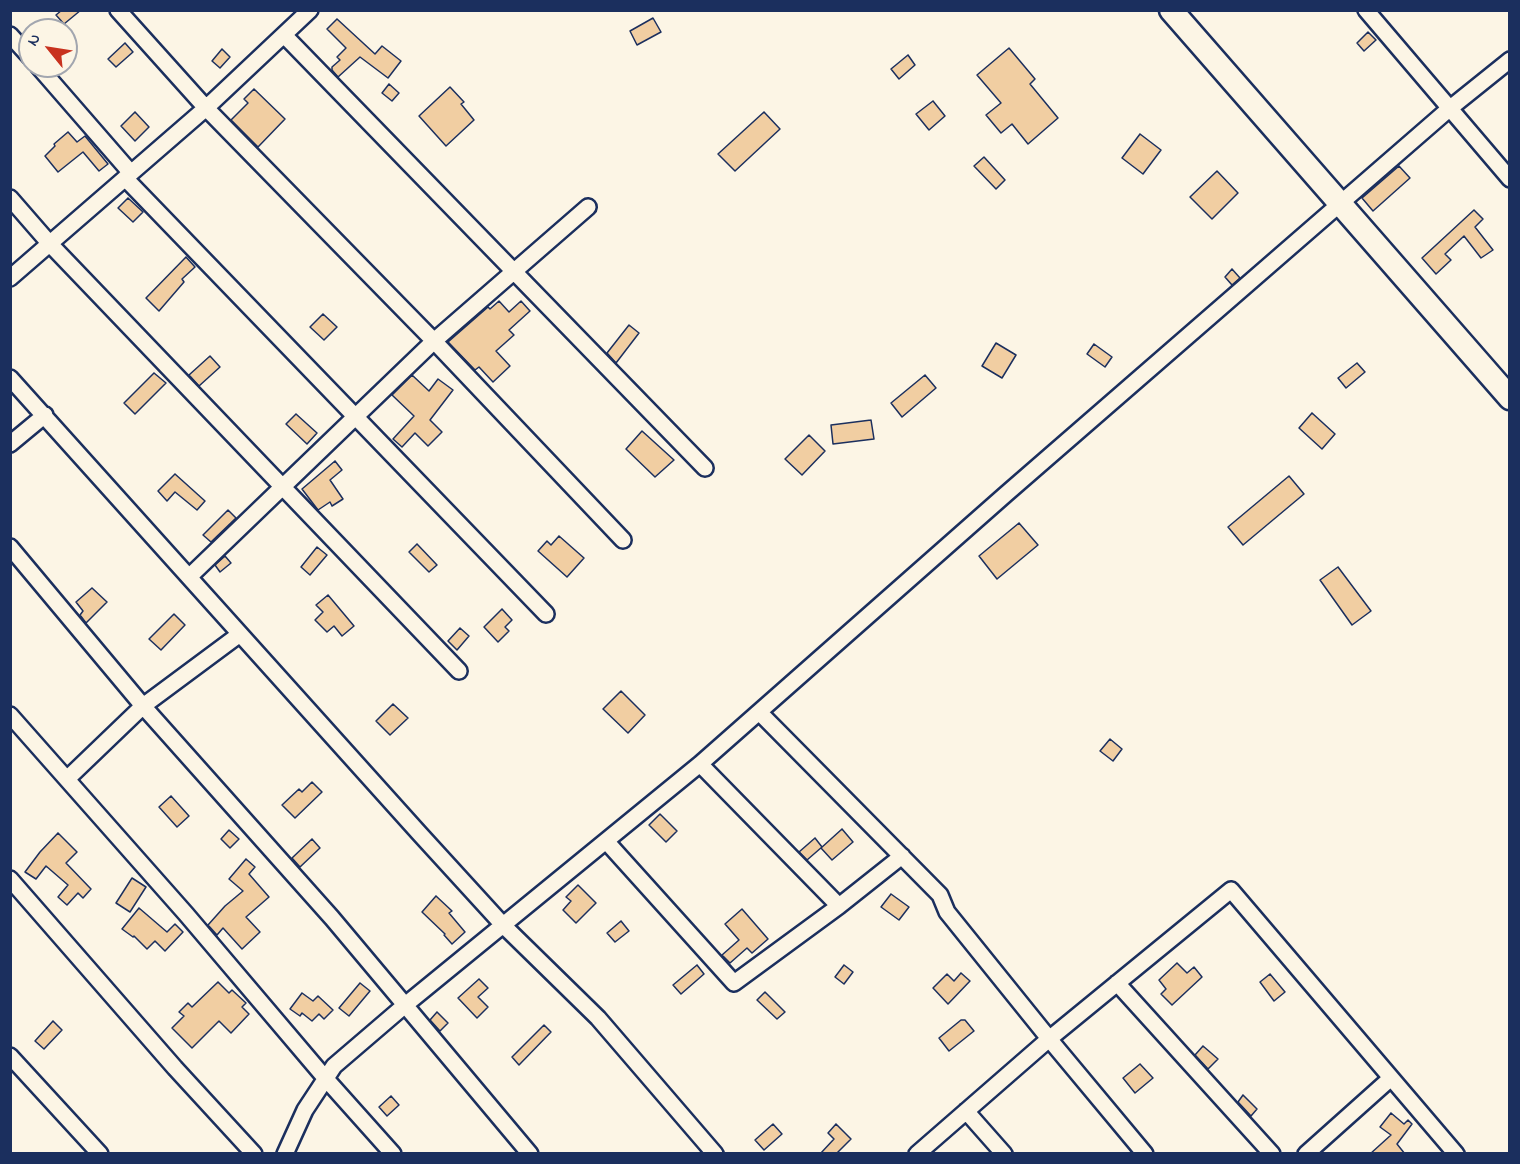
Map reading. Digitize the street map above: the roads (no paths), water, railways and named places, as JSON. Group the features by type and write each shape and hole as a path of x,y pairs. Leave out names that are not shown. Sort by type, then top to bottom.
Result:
{"main road":[{"path":"1171,10 1509,398"}],"street":[{"path":"118,10 206,108 434,341 623,540"},
{"path":"1366,10 1509,179"},
{"path":"10,278 206,108 284,35 305,12"},
{"path":"284,35 705,468"},
{"path":"285,1154 305,1110 334,1066 700,764 1006,494 1449,109 1509,60"},
{"path":"48,78 128,175 546,614"},
{"path":"10,198 50,244 281,488 459,671"},
{"path":"189,577 434,341 588,207"},
{"path":"10,378 503,925 598,1018 715,1154"},
{"path":"10,444 45,415"},
{"path":"10,547 143,706 332,918 530,1154"},
{"path":"67,779 143,706 240,634"},
{"path":"759,712 940,895 947,912 1145,1154"},
{"path":"10,715 393,1154"},
{"path":"700,764 838,906"},
{"path":"606,841 734,983 902,856"},
{"path":"10,879 175,1068 254,1154"},
{"path":"917,1154 1049,1039 1231,890 1456,1154"},
{"path":"1117,983 1272,1154"},
{"path":"10,1056 100,1154"},
{"path":"1306,1154 1391,1078"},
{"path":"966,1111 1004,1154"}]}
